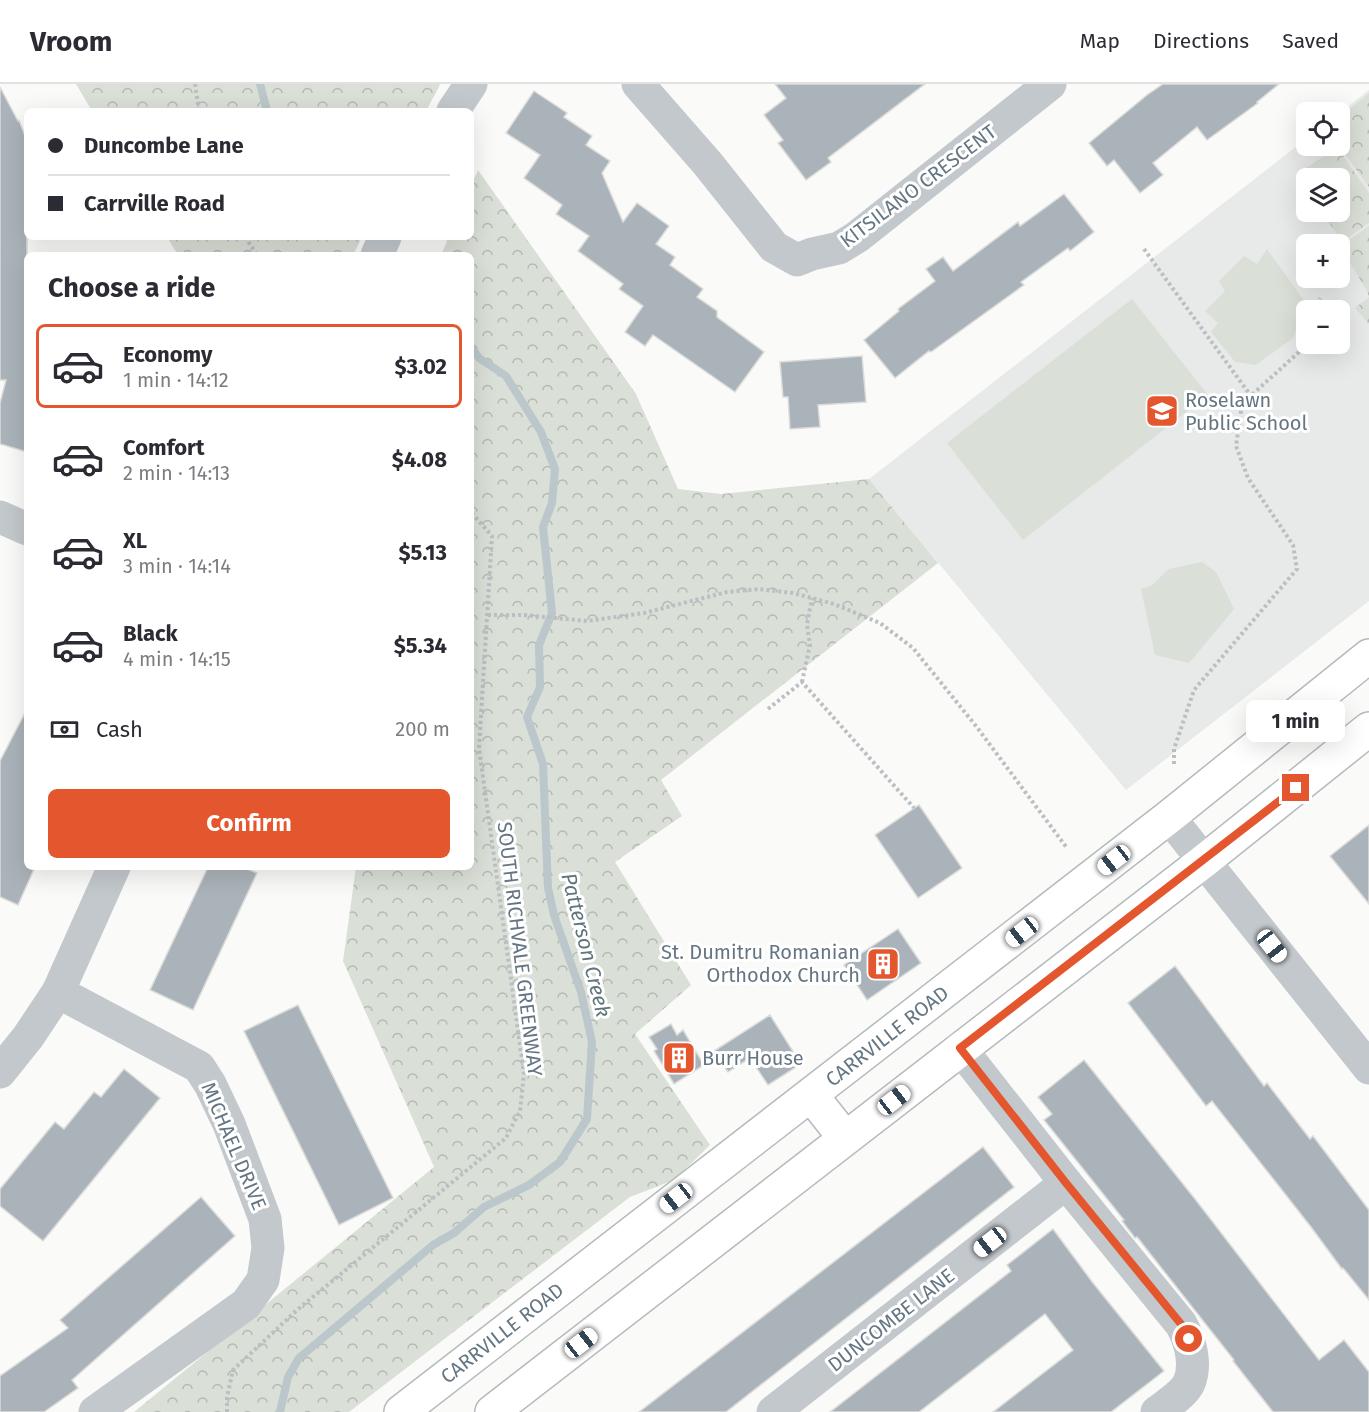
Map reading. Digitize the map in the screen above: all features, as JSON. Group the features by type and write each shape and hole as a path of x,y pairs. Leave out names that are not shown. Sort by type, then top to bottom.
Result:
{"main road":[{"name":"CARRVILLE ROAD","path":"401,1412 1169,817 1369,656"},
{"path":"492,1412 1204,861 1369,729"},
{"path":"811,1095 845,1138"}],"street":[{"path":"455,108 471,84"},
{"name":"KITSILANO CRESCENT","path":"638,84 708,164 774,247 797,260 839,248 857,237 1050,84"},
{"path":"0,517 24,528"},
{"path":"1169,817 1369,1068"},
{"path":"0,1072 28,1037 58,992 113,870"},
{"name":"MICHAEL DRIVE","path":"58,992 199,1067 229,1124 265,1219 268,1248 263,1280 246,1304 95,1412"},
{"path":"960,1048 1181,1324 1189,1339 1192,1361 1189,1384 1157,1412"},
{"name":"DUNCOMBE LANE","path":"773,1412 1066,1183"}],"path":[{"path":"195,84 199,108"},
{"path":"1144,249 1251,396"},
{"path":"1174,764 1174,749 1194,690 1297,569 1293,544 1248,478 1236,446 1242,404 1297,354"},
{"name":"SOUTH RICHVALE GREENWAY","path":"227,1412 227,1397 233,1370 297,1310 506,1138 520,1111 524,1074 479,748 492,536 474,515"},
{"path":"488,615 524,615 587,621 644,613 727,592 759,589 793,593 834,604 880,623 913,648 976,726 1067,848"},
{"path":"768,709 802,682 810,645 807,624 812,598"},
{"path":"802,682 914,808"}],"shaded area":[{"name":"Roselawn Public School","path":"1369,90 1369,601 1126,790 869,479 1296,147 1296,156 1350,156 1350,105"}],"green space":[{"path":"76,84 440,85 428,108 90,108"},
{"path":"1369,93 1369,187 1346,156 1350,156 1350,109"},
{"path":"1324,156 1343,156 1369,193 1369,223 1350,236 1350,234 1337,234 1329,222 1350,222 1350,168 1306,168"},
{"path":"478,170 636,394 678,489 721,494 869,479 938,563 661,780 682,816 615,862 691,985 635,1034 710,1145 674,1180 630,1197 349,1412 134,1412 434,1167 343,961 356,870 474,870 474,252 442,252 448,240 474,240 474,179"},
{"path":"1369,226 1369,297 1350,263 1350,239"},
{"path":"169,240 360,240 354,252 176,252"},
{"path":"1267,249 1304,300 1296,300 1296,329 1293,338 1256,365 1235,362 1211,332 1218,323 1205,311 1225,291 1219,281 1244,256 1257,264"},
{"path":"1369,297 1369,324 1355,308"},
{"path":"1132,299 1208,395 1023,540 947,443"},
{"path":"1202,562 1216,572 1234,609 1189,663 1155,655 1141,589 1151,586 1169,569"}],"building":[{"path":"775,84 925,84 828,158 831,162 806,180 778,143 783,140 764,115 786,98"},
{"path":"1163,84 1279,84 1258,103 1207,140 1197,127 1153,163 1163,175 1140,193 1114,160 1107,166 1089,143"},
{"path":"0,87 24,133 24,240 27,240 27,252 24,252 24,451 0,444 0,403 6,380 0,380"},
{"path":"534,91 567,113 564,117 592,136 586,145 610,161 602,173 623,222 637,203 669,226 656,244 675,257 670,265 703,289 697,297 717,311 717,317 764,352 735,392 653,335 645,346 625,332 643,306 619,289 623,284 578,251 589,236 556,214 562,205 524,178 540,155 506,133"},
{"path":"1064,194 1094,232 1070,251 1068,248 1021,282 1024,285 931,352 929,351 895,378 864,340 899,311 898,309 935,281 926,269 943,257 953,271 1018,222 1020,226"},
{"path":"862,356 866,402 818,405 820,427 790,429 788,397 783,397 780,362"},
{"path":"24,715 24,870 34,870 18,905 0,897 0,761"},
{"path":"919,805 962,868 918,898 875,835"},
{"path":"1369,825 1369,904 1330,856"},
{"path":"207,870 250,870 257,873 193,1010 150,990"},
{"name":"St. Dumitru Romanian Orthodox Church","path":"898,929 921,963 867,1000 844,965"},
{"path":"1175,966 1264,1086 1267,1083 1310,1139 1313,1136 1369,1210 1369,1300 1342,1269 1212,1101 1206,1106 1128,1003"},
{"path":"298,1005 393,1198 339,1225 244,1031"},
{"path":"770,1015 801,1064 768,1085 750,1058 728,1072 714,1051"},
{"name":"Burr House","path":"671,1024 677,1035 683,1030 704,1065 674,1084 654,1051 657,1049 649,1037"},
{"path":"1084,1060 1319,1360 1344,1340 1369,1372 1369,1412 1273,1412 1044,1120 1052,1114 1038,1097"},
{"path":"124,1069 160,1098 43,1241 0,1206 0,1189 55,1122 64,1129 94,1092 101,1097"},
{"path":"983,1147 1014,1187 726,1412 639,1412"},
{"path":"201,1197 235,1236 72,1380 78,1388 44,1412 0,1412 0,1376 68,1328 60,1320"},
{"path":"1053,1229 1164,1371 1111,1412 993,1412 1073,1350 1045,1314 919,1412 830,1412 1011,1271 1007,1265"}],"waterway":[{"name":"Patterson Creek","path":"260,84 266,108"},
{"name":"Patterson Creek","path":"280,1412 288,1377 299,1358 433,1245 454,1233 484,1207 529,1185 560,1162 587,1119 592,1042 581,992 554,915 548,888 543,764 527,717 540,687 539,645 552,613 543,527 552,503 555,469 541,432 506,376 479,358 474,351"}],"place":[{"name":"Roselawn Public School","path":"1162,411"},
{"name":"St. Dumitru Romanian Orthodox Church","path":"883,964"},
{"name":"Burr House","path":"679,1058"}],"route":[{"path":"1189,1339 1181,1324 960,1048 1296,788"}]}
